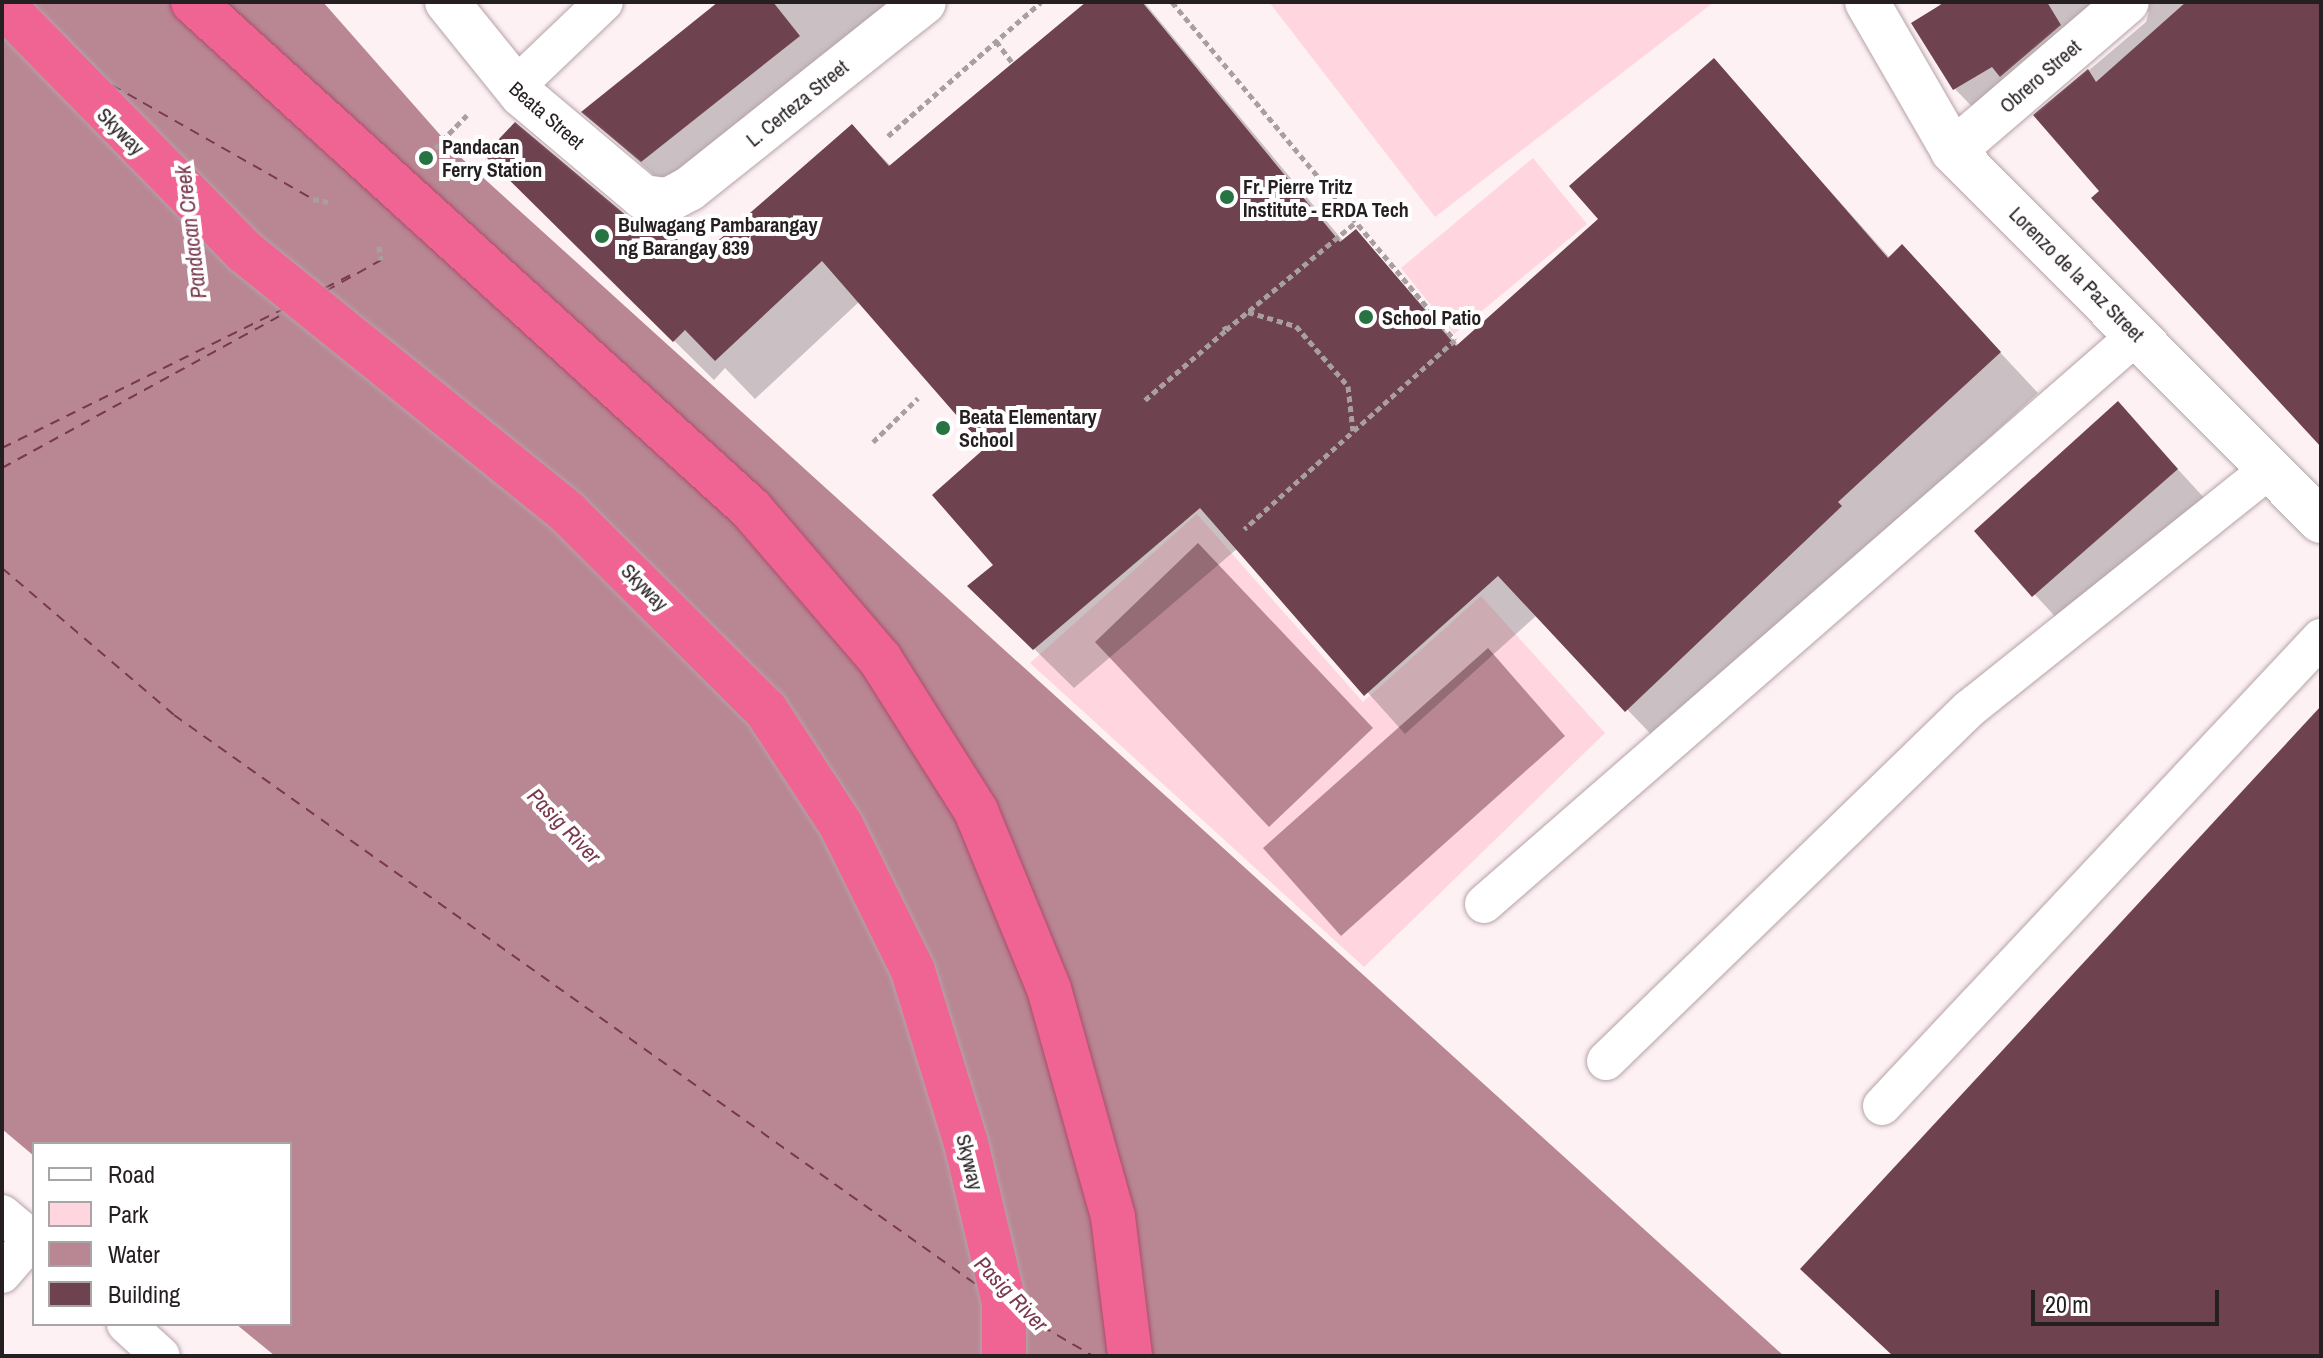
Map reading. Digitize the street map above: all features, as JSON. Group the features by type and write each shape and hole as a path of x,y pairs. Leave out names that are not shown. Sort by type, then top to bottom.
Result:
{"highway":[{"path":"193,2 751,509 880,659 976,811 1049,989 1113,1217 1130,1356"},
{"name":"Skyway","path":"2,4 245,252 568,513 766,710 841,825 913,971 966,1143 1004,1303 1004,1356"}],"street":[{"name":"Beata Street","path":"447,2 515,87 643,197 668,200"},
{"name":"L. Certeza Street","path":"668,200 689,189 924,2"},
{"name":"Lorenzo de la Paz Street","path":"1867,2 1953,151 2321,521"},
{"name":"Obrero Street","path":"1953,151 2127,2"}],"lane":[{"path":"515,87 604,2"},
{"path":"1484,904 2138,334"},
{"path":"1606,1061 1969,709 2268,470"},
{"path":"1882,1106 2321,638"},
{"path":"2,1214 32,1239"},
{"path":"2,1274 32,1241"},
{"path":"128,1326 161,1356"}],"path":[{"path":"888,136 1041,2"},
{"path":"1172,2 1455,340 1244,529"},
{"path":"996,41 1012,62"},
{"path":"1145,400 1225,328 1355,223"},
{"path":"1248,312 1296,326 1348,386 1354,432"},
{"path":"873,442 918,398"}],"green space":[{"path":"1269,2 1714,2 1435,217"},
{"path":"1533,158 1587,224 1454,334 1401,268"},
{"path":"1197,514 1363,702 1481,596 1605,733 1364,967 1030,663"}],"water":[{"path":"2,2 323,2 457,154 1784,1356 275,1356 238,1326 292,1326 292,1142 32,1142 32,1154 2,1129"},
{"path":"1198,543 1373,728 1269,827 1095,642"},
{"path":"1488,648 1565,736 1341,936 1263,848"}],"building":[{"path":"718,2 773,2 800,36 641,162 581,112"},
{"path":"1086,2 1142,2 1340,242 1356,229 1456,346 1598,219 1569,186 1714,58 1888,258 1902,244 2001,352 1838,502 1842,506 1625,712 1498,576 1364,696 1200,508 1033,650 967,586 993,565 932,495 985,448 822,261 715,361 685,330 673,342 484,155 515,122 627,216 663,225 697,259 852,124 889,166"},
{"path":"1945,2 2047,2 2061,25 2000,77 1992,67 1953,90 1911,23"},
{"path":"2186,2 2321,2 2321,447 2091,198 2099,191 2033,115 2088,69 2096,82"},
{"path":"2118,401 2178,469 2032,597 1974,531"},
{"path":"2321,706 2321,1356 1893,1356 1800,1269"}],"ferry route":[{"path":"112,85 313,199"},
{"path":"326,291 381,260"},
{"path":"325,288 351,275"},
{"path":"2,448 283,309"},
{"path":"2,468 285,313"},
{"path":"2,568 174,715 977,1285"},
{"path":"1026,1317 1093,1356"}],"place":[{"name":"Pandacan Ferry Station","path":"426,158"},
{"name":"Fr. Pierre Tritz Institute - ERDA Tech","path":"1227,197"},
{"name":"Bulwagang Pambarangay ng Barangay 839","path":"602,236"},
{"name":"School Patio","path":"1366,317"},
{"name":"Beata Elementary School","path":"943,428"}],"water label":[{"name":"Pandacan Creek","path":"191,232"},
{"name":"Pasig River","path":"564,826"},
{"name":"Pasig River","path":"1011,1294"}]}
